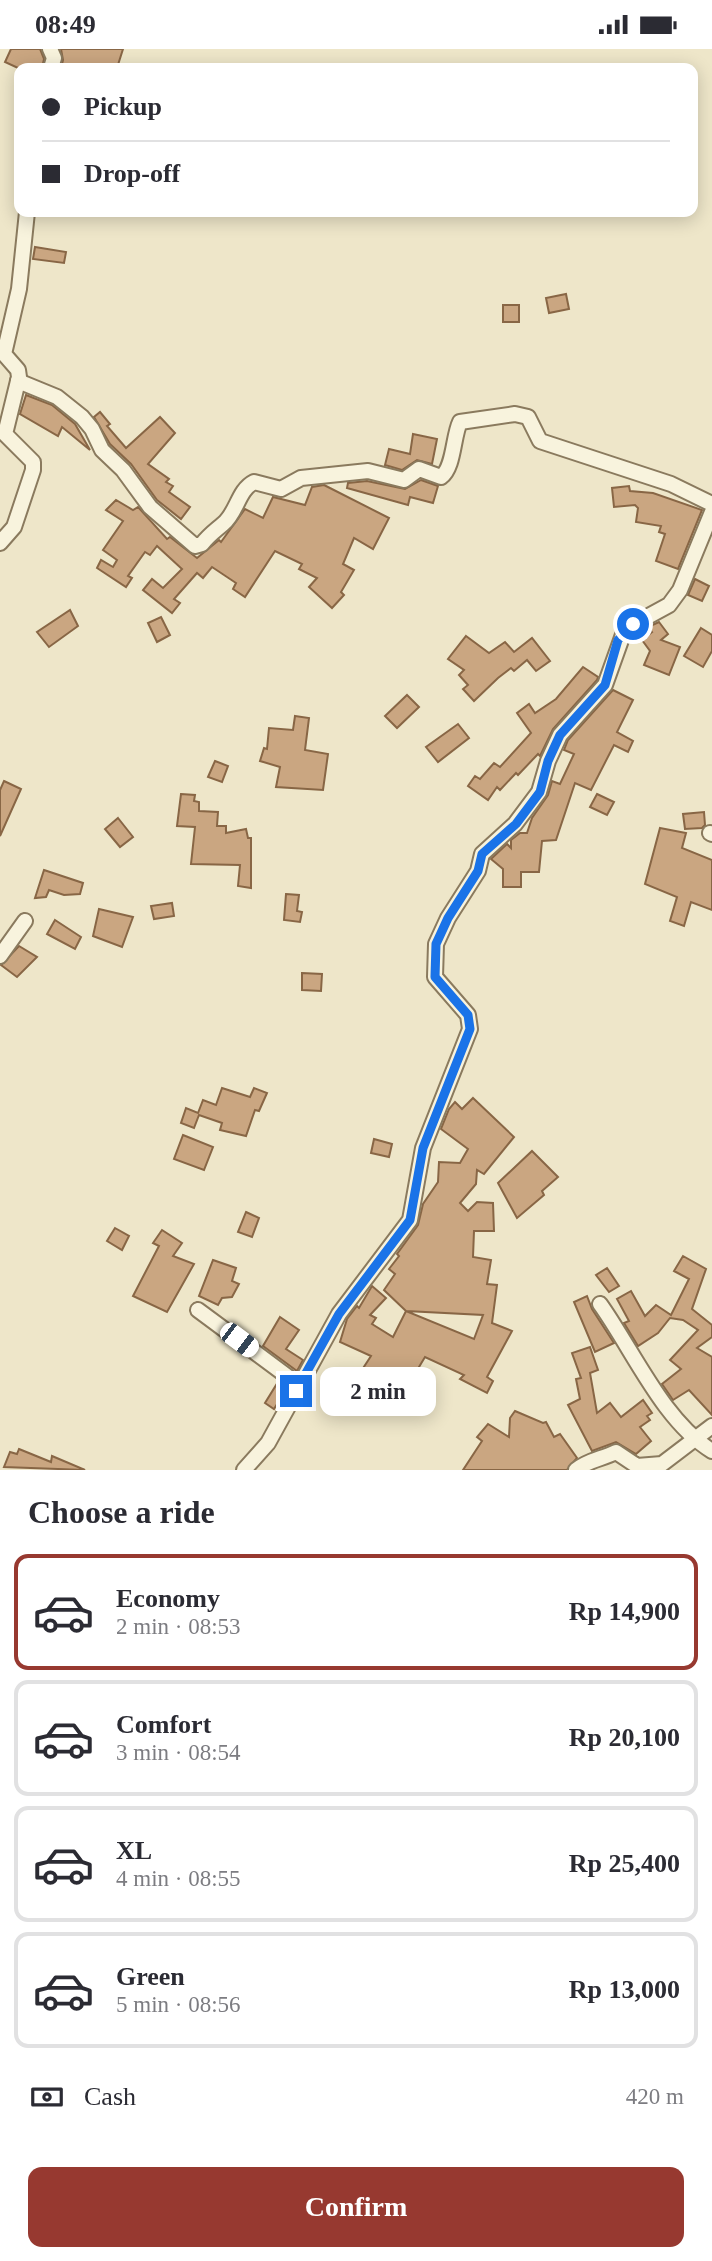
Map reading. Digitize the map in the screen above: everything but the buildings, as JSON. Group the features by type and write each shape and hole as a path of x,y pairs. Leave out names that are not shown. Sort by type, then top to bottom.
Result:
{"street":[{"path":"0,543 14,527 33,470 33,462 5,434 18,381 18,370 4,354 19,289 26,217"},
{"path":"18,381 57,397 82,417 92,429 102,450 123,470 150,507 195,546 202,544 213,530 224,524 250,484 259,481 281,489 301,478 368,471 404,480 419,469 441,477 447,469 454,433 460,422 514,414 528,417 540,441 671,484 712,504"},
{"path":"244,1470 268,1443 339,1314 410,1220 423,1148 470,1029 468,1015 435,977 436,944 448,918 478,871 482,854 516,824 540,792 548,761 560,735 605,685 625,629 669,605 680,590 706,543 712,512"},
{"path":"0,957 25,921"},
{"path":"600,1304 666,1406 695,1441 712,1451"},
{"path":"198,1310 299,1385"},
{"path":"576,1470 585,1462 601,1460 616,1452 637,1466 662,1464 712,1426"}],"route":[{"path":"296,1391 339,1314 410,1220 423,1148 470,1029 468,1015 435,977 436,944 448,918 478,871 482,854 516,824 540,792 548,761 560,735 605,685 618,640 625,629 633,624"}]}
